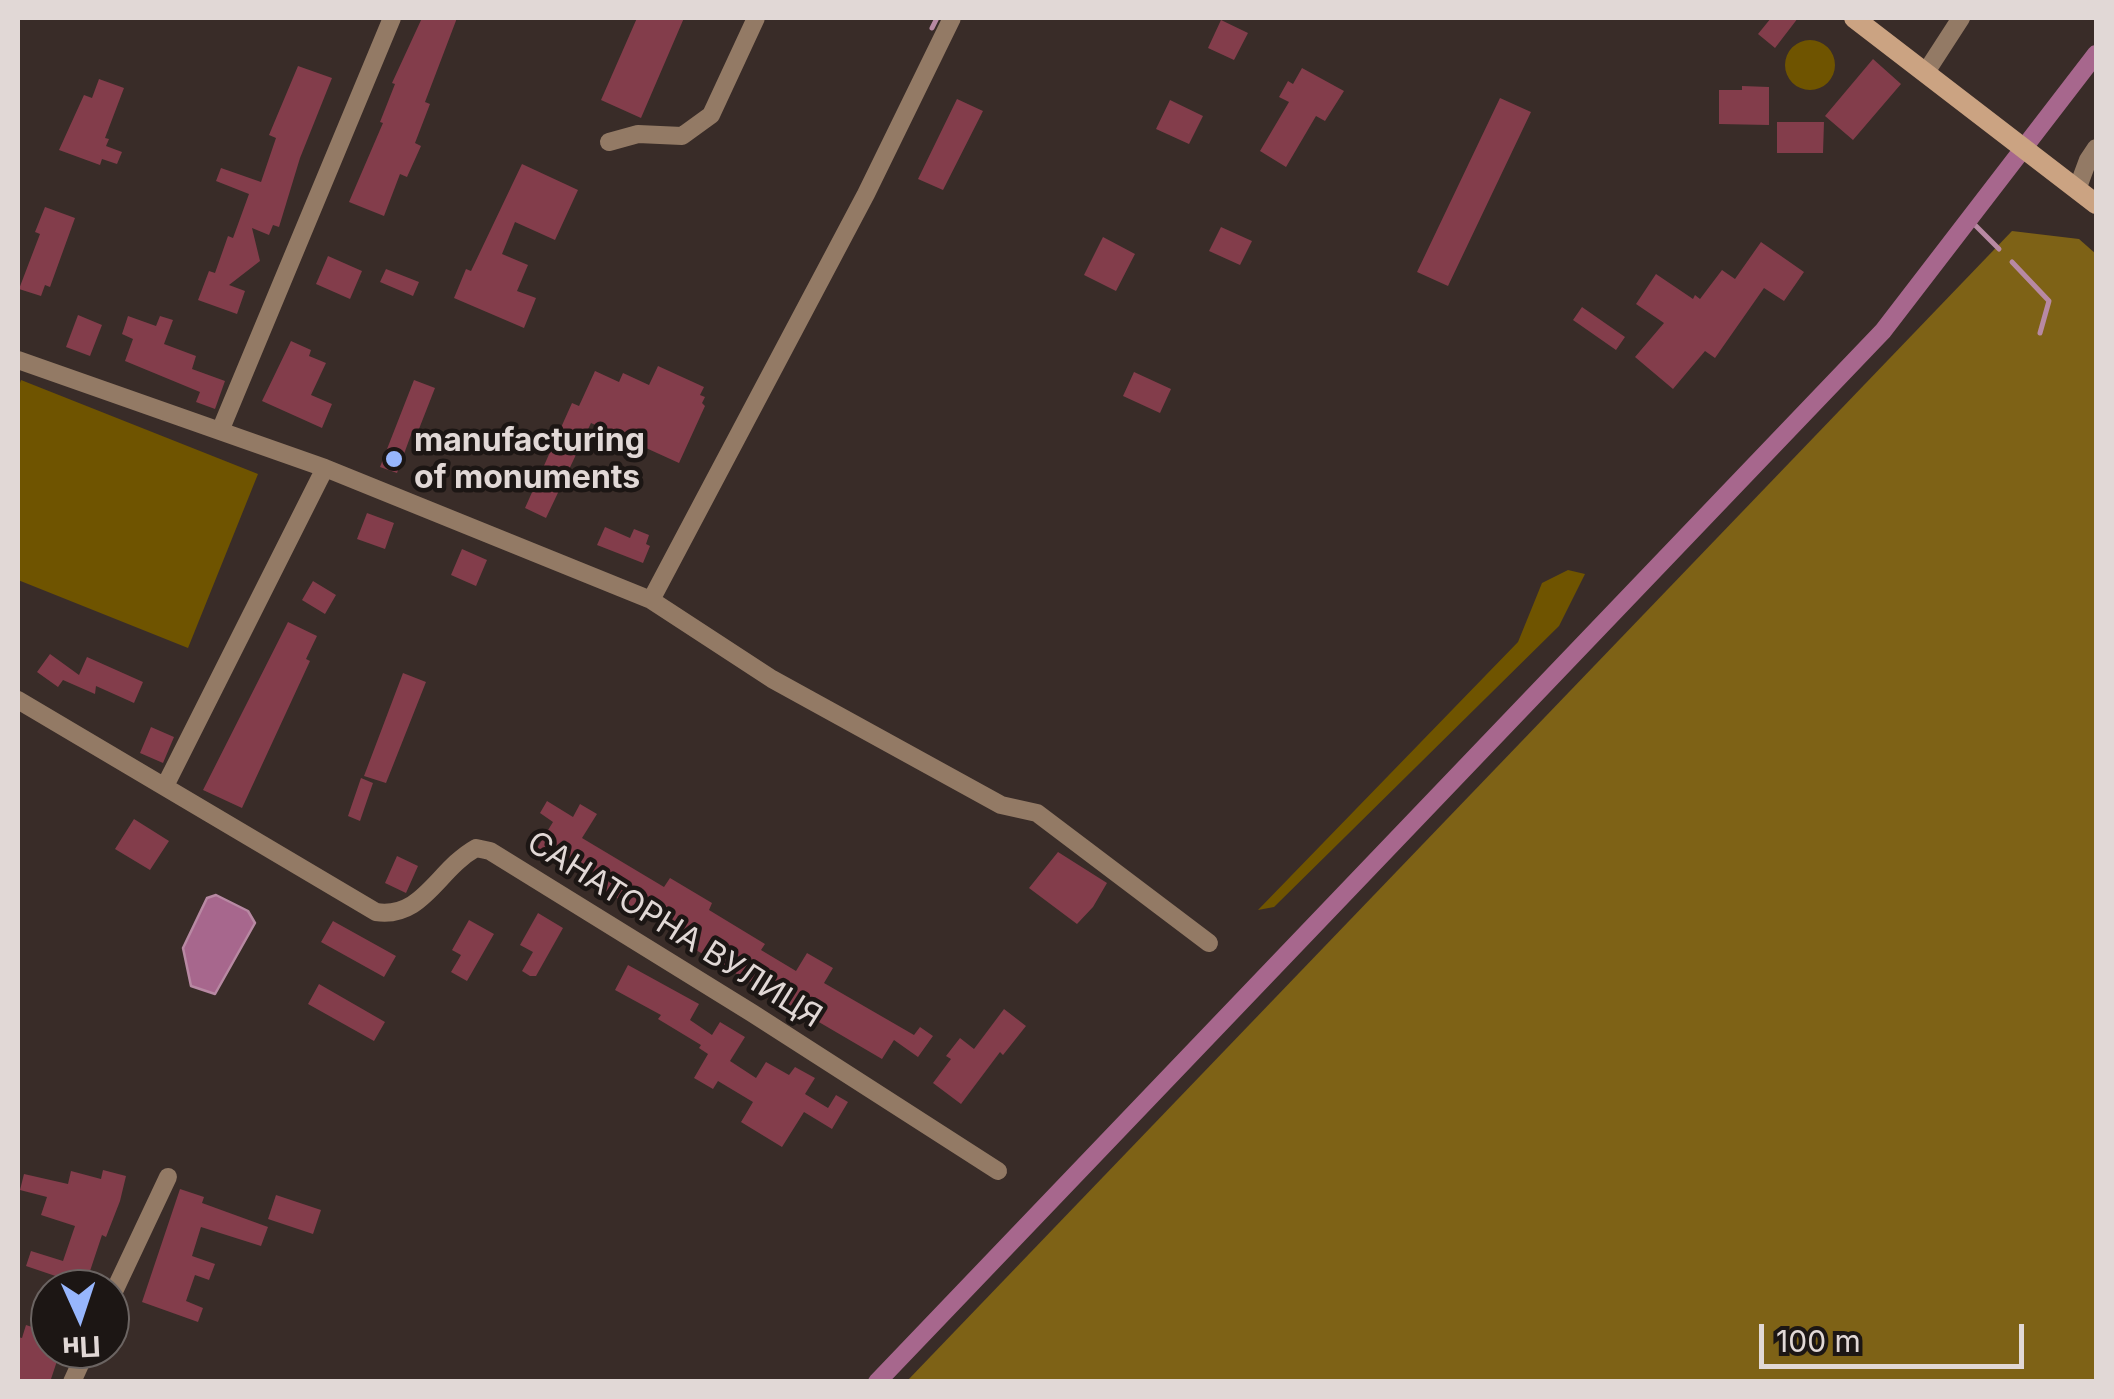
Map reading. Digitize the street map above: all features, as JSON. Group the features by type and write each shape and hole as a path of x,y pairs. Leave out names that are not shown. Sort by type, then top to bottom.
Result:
{"street":[{"path":"220,431 392,18"},
{"path":"609,142 638,134 682,136 711,115 756,18"},
{"path":"651,600 866,194 952,18"},
{"path":"1854,18 2096,204"},
{"path":"1926,72 1961,18"},
{"path":"2078,187 2096,148"},
{"path":"18,360 325,468 651,600 788,688 1001,805 1036,813 1209,943"},
{"path":"165,786 325,468"},
{"name":"САНАТОРНА ВУЛИЦЯ","path":"18,700 376,912 406,911 462,856 476,848 490,851 998,1171"},
{"path":"125,1269 168,1177"}],"shaded area":[{"path":"1810,40 1827,48 1835,65 1827,82 1810,90 1793,82 1785,65 1793,48"},
{"path":"2012,231 2079,239 2096,254 2096,1381 907,1381"},
{"path":"21,380 258,474 188,648 18,580"},
{"path":"1568,570 1585,574 1559,626 1274,907 1258,910 1518,642 1542,583"},
{"path":"216,895 248,911 255,923 215,994 191,986 183,948 207,898"}],"building":[{"path":"422,18 457,18 425,102 430,104 415,143 421,146 407,177 400,174 384,216 349,202 383,123 380,122 395,84 392,83"},
{"path":"637,18 684,18 641,118 601,100"},
{"path":"1771,18 1798,18 1775,48 1758,34"},
{"path":"1221,20 1248,33 1234,60 1208,48"},
{"path":"1873,59 1901,84 1853,140 1825,116"},
{"path":"298,66 332,78 300,158 279,227 273,225 269,235 252,228 260,261 229,285 245,291 237,314 198,300 209,271 215,273 228,236 233,238 249,194 216,181 221,168 261,182 276,138 269,135"},
{"path":"1302,68 1344,91 1325,121 1316,116 1286,167 1260,151 1289,102 1279,97"},
{"path":"99,79 124,88 105,138 109,139 106,146 122,152 117,164 102,159 100,165 59,150 84,95 92,98"},
{"path":"1742,86 1769,87 1769,125 1719,124 1719,90 1742,90"},
{"path":"1500,98 1531,112 1448,286 1417,272"},
{"path":"957,99 983,111 943,190 918,179"},
{"path":"1170,100 1203,116 1189,144 1156,129"},
{"path":"1777,122 1824,122 1823,153 1777,153"},
{"path":"522,164 578,190 555,240 515,222 502,254 528,265 517,291 536,298 524,328 454,298"},
{"path":"45,207 75,218 50,287 45,285 41,296 19,289 40,234 35,232"},
{"path":"1221,227 1252,241 1240,265 1209,251"},
{"path":"1103,237 1135,254 1116,291 1084,275"},
{"path":"1761,242 1804,272 1784,301 1764,288 1715,358 1705,351 1673,389 1635,357 1664,323 1636,304 1656,274 1693,299 1695,295 1700,299 1722,270 1735,279"},
{"path":"328,256 362,271 350,299 316,284"},
{"path":"386,269 419,282 413,296 380,282"},
{"path":"1582,307 1625,337 1616,350 1573,320"},
{"path":"78,315 102,325 90,356 66,347"},
{"path":"128,316 156,326 160,316 173,320 164,344 196,356 192,369 225,381 215,409 196,402 200,392 125,361 133,339 122,334"},
{"path":"291,341 311,350 309,356 326,363 311,395 332,404 322,428 262,401"},
{"path":"658,366 704,387 700,395 705,397 705,406 679,463 591,423 546,518 525,508 572,403 579,406 595,371 619,382 623,373 649,385"},
{"path":"1134,372 1171,389 1160,413 1123,396"},
{"path":"414,380 435,388 417,434 412,432 397,473 380,467"},
{"path":"367,513 394,523 385,549 357,539"},
{"path":"605,527 630,538 634,529 649,535 646,544 650,546 643,563 597,545"},
{"path":"462,549 487,560 476,586 451,575"},
{"path":"313,581 336,595 325,614 302,600"},
{"path":"288,622 317,636 306,659 310,661 242,808 203,790"},
{"path":"50,654 79,675 87,657 143,682 134,703 96,686 95,694 63,680 58,687 37,672"},
{"path":"403,673 426,682 386,783 364,776"},
{"path":"151,727 174,737 163,763 140,753"},
{"path":"361,778 373,783 360,821 348,816"},
{"path":"547,801 573,817 580,804 597,814 582,838 664,887 670,878 712,903 709,910 765,944 761,950 796,971 807,953 833,968 824,983 914,1035 920,1027 933,1036 918,1057 894,1040 882,1059 672,936 673,933 537,848 553,822 540,813"},
{"path":"134,819 169,841 150,870 115,849"},
{"path":"1058,852 1107,883 1077,924 1029,888"},
{"path":"397,856 418,866 406,893 385,883"},
{"path":"538,913 563,928 536,976 530,976 522,971 533,952 520,945"},
{"path":"469,920 494,934 467,981 451,972 461,955 452,950"},
{"path":"333,921 396,956 384,977 321,942"},
{"path":"628,965 699,1004 690,1020 712,1035 720,1022 745,1037 730,1061 756,1078 766,1062 789,1075 795,1067 815,1078 805,1094 828,1108 836,1095 848,1102 832,1129 804,1112 782,1147 741,1122 753,1102 718,1081 713,1089 694,1078 708,1054 699,1048 701,1045 658,1019 661,1015 615,990"},
{"path":"319,984 385,1022 374,1041 308,1004"},
{"path":"1004,1009 1026,1026 1003,1055 1000,1052 961,1104 933,1083 951,1059 946,1056 960,1038 974,1049"},
{"path":"103,1170 126,1176 120,1201 106,1237 102,1235 91,1269 26,1266 31,1251 63,1261 75,1226 41,1215 47,1197 20,1190 24,1174 68,1184 71,1171 101,1179"},
{"path":"180,1189 204,1197 202,1203 268,1227 261,1246 201,1227 192,1256 215,1264 209,1280 195,1275 186,1301 203,1308 198,1322 142,1302"},
{"path":"276,1195 321,1210 313,1234 268,1219"},
{"path":"26,1325 30,1326 30,1369 54,1369 50,1382 18,1382 18,1337 22,1338"}],"waterway":[{"path":"932,28 937,18"},
{"path":"877,1382 1883,331 2096,54"},
{"path":"1969,219 1999,249"},
{"path":"2012,262 2049,301 2040,333"}],"place":[{"name":"manufacturing of monuments","path":"394,459"}]}
